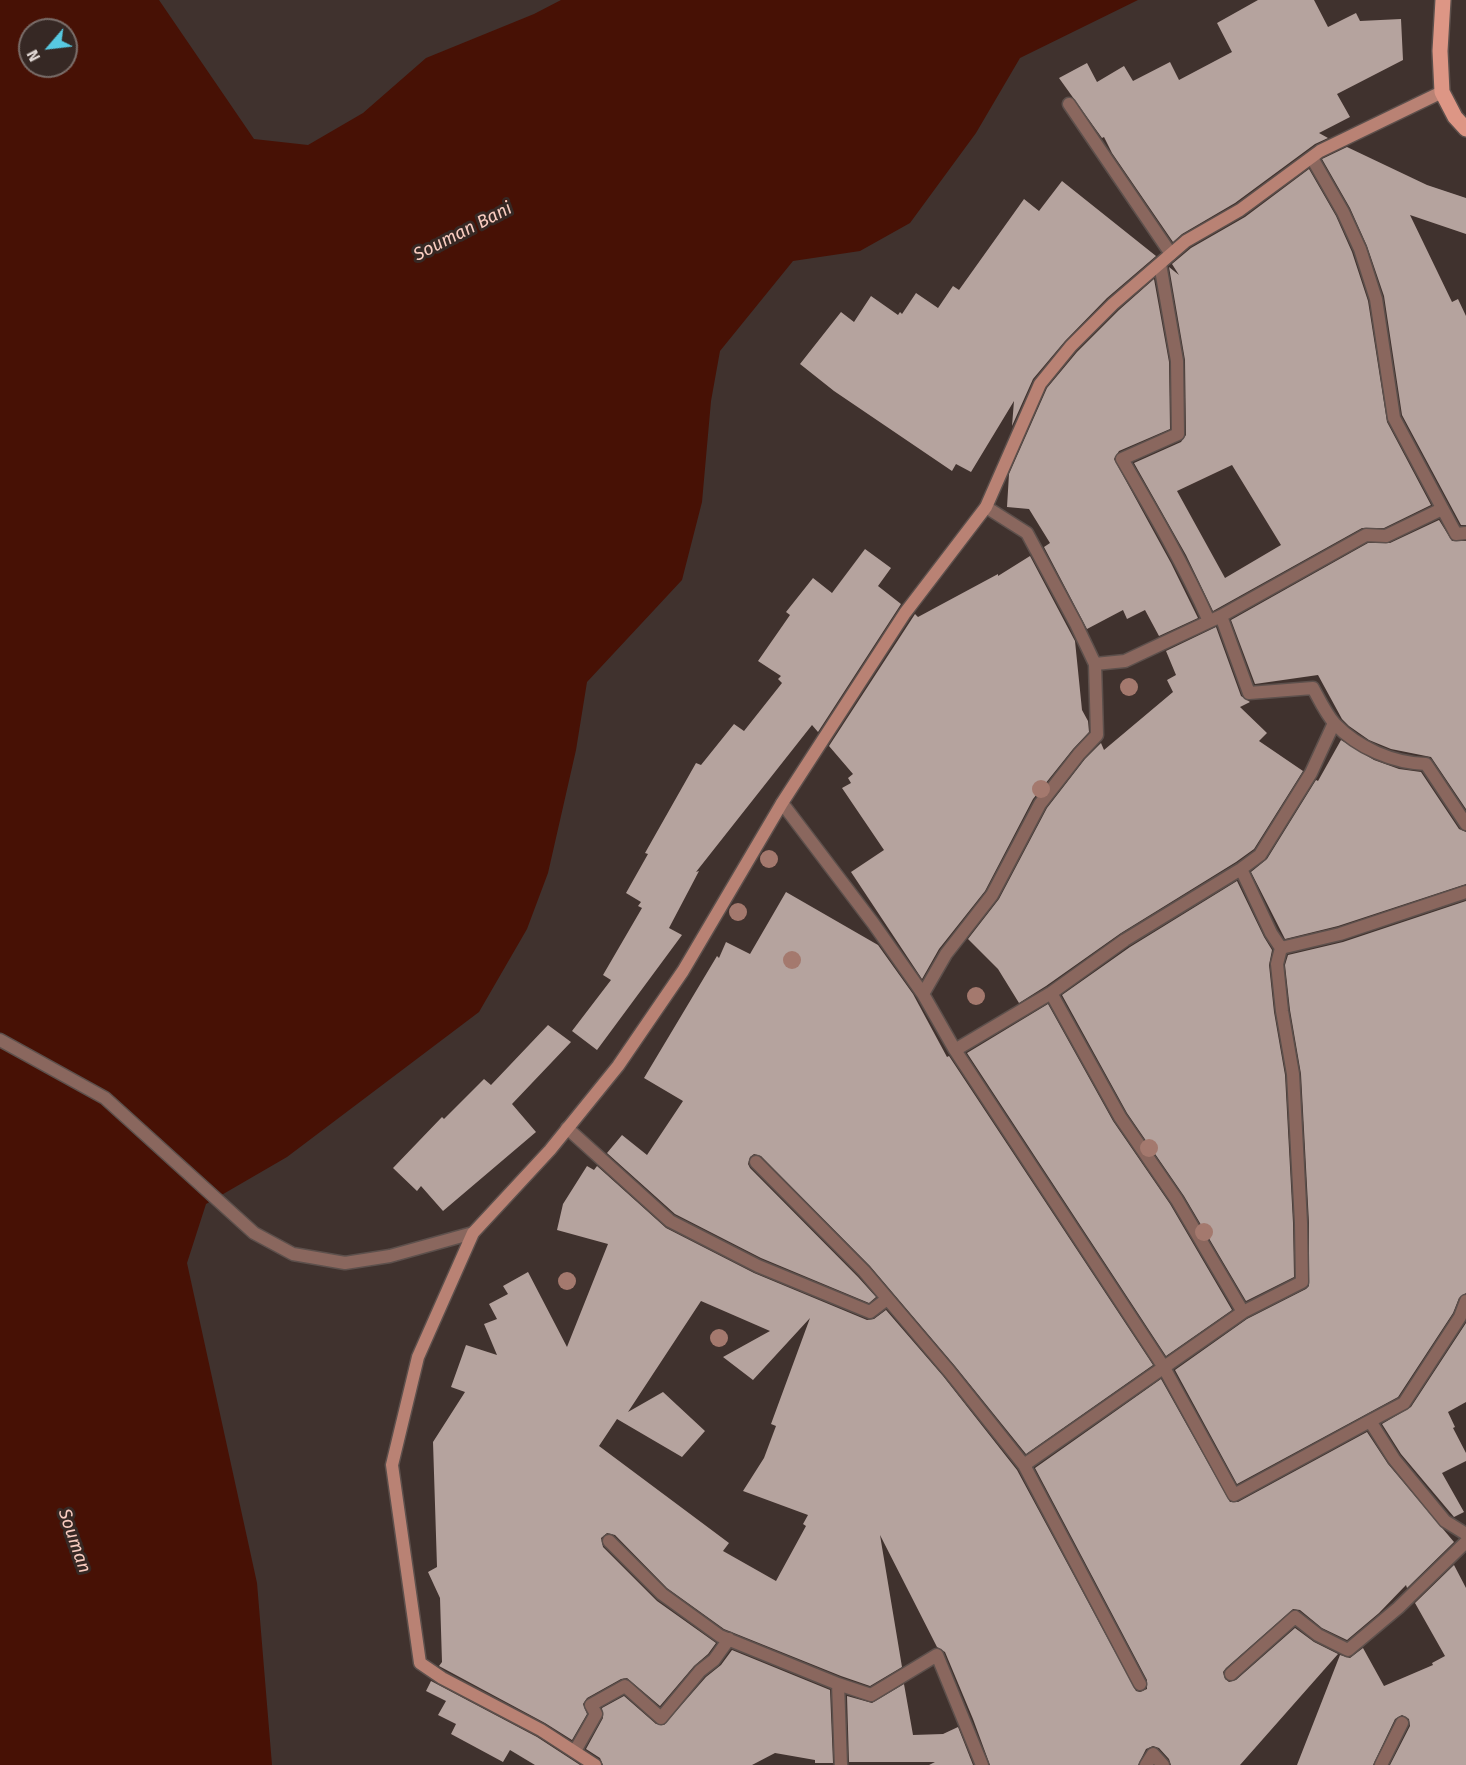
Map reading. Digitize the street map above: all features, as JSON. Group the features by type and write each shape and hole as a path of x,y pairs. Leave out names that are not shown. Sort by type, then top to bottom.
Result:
{"main road":[{"path":"1443,0 1440,51 1442,92 1455,117 1466,129"}],"street":[{"path":"595,1765 541,1730 442,1678 420,1663 392,1465 418,1357 472,1233 550,1150 618,1066 683,971 782,803 904,613 986,507 1040,384 1071,346 1113,304 1186,241 1240,210 1320,151 1442,92"},
{"path":"1069,105 1171,254"},
{"path":"1312,158 1343,212 1360,249 1376,299 1394,418 1456,534 1466,533"},
{"path":"1160,264 1177,361 1178,434 1122,459 1185,569 1209,621"},
{"path":"923,994 946,954 992,895 1040,804 1097,735 1095,664 1027,533 986,507"},
{"path":"1095,664 1125,661 1221,616 1366,535 1386,536 1442,509"},
{"path":"1221,616 1249,693 1313,688 1334,723 1370,751 1408,763 1426,764 1466,824"},
{"path":"955,1050 1051,993 1125,940 1260,855 1311,773 1334,723"},
{"path":"782,803 873,923 923,994 955,1050 1163,1366 1234,1495 1404,1403 1460,1317 1466,1301"},
{"path":"1024,1465 1163,1366 1244,1312 1302,1282 1293,1074 1282,1011 1277,964 1281,948 1271,933 1241,869"},
{"path":"1281,948 1340,934 1466,892"},
{"path":"1051,993 1120,1117 1177,1200 1244,1312"},
{"path":"0,1040 105,1098 254,1233 293,1254 345,1263 390,1256 472,1233"},
{"path":"567,1128 670,1221 758,1266 870,1312 887,1299"},
{"path":"756,1162 864,1271 949,1371 1024,1465 1140,1684"},
{"path":"1370,1421 1394,1459 1445,1521 1466,1534"},
{"path":"609,1541 662,1594 720,1636 838,1684 871,1695 937,1655 982,1765"},
{"path":"1231,1674 1295,1617 1318,1635 1348,1650 1398,1608 1466,1542"},
{"path":"575,1752 596,1714 591,1706 625,1686 661,1718 700,1671 714,1660 729,1639"},
{"path":"838,1684 841,1765"},
{"path":"1381,1765 1402,1723"},
{"path":"1146,1765 1154,1754 1163,1765"}],"water":[{"path":"0,0 159,0 254,139 308,145 363,113 426,58 534,14 561,0 1138,0 1020,58 976,133 910,223 860,251 793,261 720,351 711,401 702,502 682,580 587,682 576,750 548,873 527,929 479,1012 287,1157 206,1204 187,1263 257,1583 272,1765 0,1765"}],"building":[{"path":"1258,0 1314,0 1328,27 1356,13 1360,21 1401,19 1403,60 1337,94 1350,117 1319,133 1328,138 1315,144 1235,203 1182,234 1173,242 1112,153 1104,137 1102,138 1059,78 1087,63 1097,82 1124,66 1133,81 1170,62 1179,80 1232,52 1217,23"},
{"path":"1347,147 1427,185 1466,198 1466,234 1410,215 1452,302 1458,299 1466,316 1466,525 1461,525 1402,415 1384,296 1367,246 1350,208 1322,159"},
{"path":"1309,169 1336,216 1352,252 1368,301 1387,422 1431,505 1384,528 1362,528 1213,611 1186,555 1134,463 1181,442 1186,435 1185,360 1169,267 1179,275 1172,264 1191,248 1245,217","holes":["1232,465 1281,545 1225,578 1177,491"]},
{"path":"1062,181 1156,256 1107,298 1065,341 1033,379 1012,426 1014,401 971,472 956,464 952,471 834,391 800,364 841,312 854,322 871,296 898,315 900,312 902,314 916,293 938,308 953,286 959,290 1024,199 1039,211"},
{"path":"1154,279 1169,362 1170,429 1119,451 1114,459 1171,563 1198,618 1159,636 1145,610 1127,619 1123,610 1087,629 1044,547 1050,543 1029,509 1007,507 1009,474 1047,388 1077,352"},
{"path":"1439,520 1452,541 1466,541 1466,809 1431,757 1391,749 1369,740 1349,726 1342,719 1318,675 1255,684 1231,620 1368,543 1390,543"},
{"path":"865,549 891,568 878,586 901,604 818,732 812,725 696,872 699,871 669,928 682,935 597,1050 572,1031 611,980 603,975 642,908 638,906 641,902 626,893 648,854 645,853 696,763 701,765 734,724 744,731 782,683 778,679 781,676 758,661 790,615 786,612 813,578 832,593"},
{"path":"1030,556 1075,641 1082,710 1088,721 1089,732 1033,799 985,891 939,949 922,979 851,872 884,850 842,788 851,783 848,778 853,774 829,746 915,614 918,617 998,574 998,576"},
{"path":"1216,627 1241,696 1250,702 1240,707 1267,733 1259,741 1303,771 1254,849 1121,933 1019,1003 998,969 968,939 999,899 1047,808 1085,759 1101,743 1104,750 1173,692 1167,680 1176,675 1166,651"},
{"path":"1341,740 1374,760 1399,769 1421,772 1459,829 1466,832 1466,884 1338,926 1285,939 1251,872 1267,859 1316,780 1318,781"},
{"path":"1237,881 1272,950 1269,965 1274,1012 1285,1075 1293,1223 1294,1277 1246,1301 1184,1196 1127,1113 1062,995 1130,947"},
{"path":"786,892 878,945 913,994 947,1057 949,1056 1153,1365 1026,1454 870,1266 761,1156 754,1154 750,1157 748,1164 750,1168 876,1297 869,1303 761,1258 675,1214 607,1153 622,1135 647,1155 683,1101 644,1078 717,956 719,958 726,942 750,954"},
{"path":"1466,901 1466,1293 1459,1298 1453,1313 1398,1397 1237,1484 1175,1370 1247,1319 1309,1286 1309,1223 1301,1074 1285,965 1288,955 1343,942"},
{"path":"1048,1004 1113,1121 1170,1204 1232,1310 1166,1356 967,1053"},
{"path":"548,1025 571,1042 512,1104 536,1132 443,1211 421,1186 417,1191 393,1168 442,1117 444,1119 484,1079 491,1085"},
{"path":"587,1166 594,1170 597,1166 666,1228 754,1273 867,1320 874,1319 886,1310 943,1376 1017,1470 1136,1691 1147,1689 1147,1680 1035,1468 1161,1379 1230,1502 1238,1502 1367,1432 1388,1464 1454,1542 1407,1588 1406,1585 1379,1613 1347,1640 1322,1628 1300,1610 1293,1609 1226,1668 1223,1672 1225,1679 1229,1682 1236,1680 1295,1628 1314,1642 1338,1654 1240,1765 1171,1765 1169,1759 1159,1748 1153,1746 1146,1749 1138,1765 990,1765 945,1652 937,1647 880,1535 902,1667 870,1686 724,1629 667,1588 615,1535 607,1533 601,1538 603,1547 657,1601 716,1643 660,1706 627,1678 587,1698 583,1704 587,1714 572,1740 439,1666 442,1662 440,1598 428,1572 437,1567 433,1442 465,1392 451,1387 466,1345 497,1355 484,1324 497,1319 489,1304 508,1294 503,1286 528,1272 567,1347 608,1244 557,1230 563,1204","holes":["701,1301 770,1331 723,1357 753,1380 810,1318 771,1424 776,1426 764,1458 743,1491 808,1515 803,1524 806,1526 776,1581 723,1551 729,1543 599,1446 617,1419 682,1457 705,1431 663,1392 628,1412"]},
{"path":"1466,1323 1466,1402 1448,1412 1455,1427 1453,1428 1466,1453 1466,1461 1442,1473 1464,1512 1454,1517 1401,1454 1382,1424 1411,1407"},
{"path":"1454,1565 1466,1588 1466,1765 1390,1765 1410,1726 1409,1719 1402,1715 1395,1719 1373,1765 1297,1765 1340,1655 1350,1658 1363,1648 1384,1686 1433,1665 1432,1663 1445,1656 1415,1603"},
{"path":"732,1650 830,1690 833,1763 815,1763 815,1760 775,1753 752,1765 603,1765 600,1758 586,1749 603,1718 602,1708 624,1696 656,1724 664,1725 706,1677 721,1665"},
{"path":"431,1681 537,1737 580,1765 535,1765 510,1750 503,1762 451,1734 456,1724 438,1715 446,1701 426,1691"},
{"path":"904,1684 913,1735 943,1734 958,1727 973,1765 929,1765 935,1762 849,1762 847,1696 872,1703"}],"water label":[{"name":"Souman Bani","path":"463,232"},
{"name":"Souman","path":"74,1541"}]}
